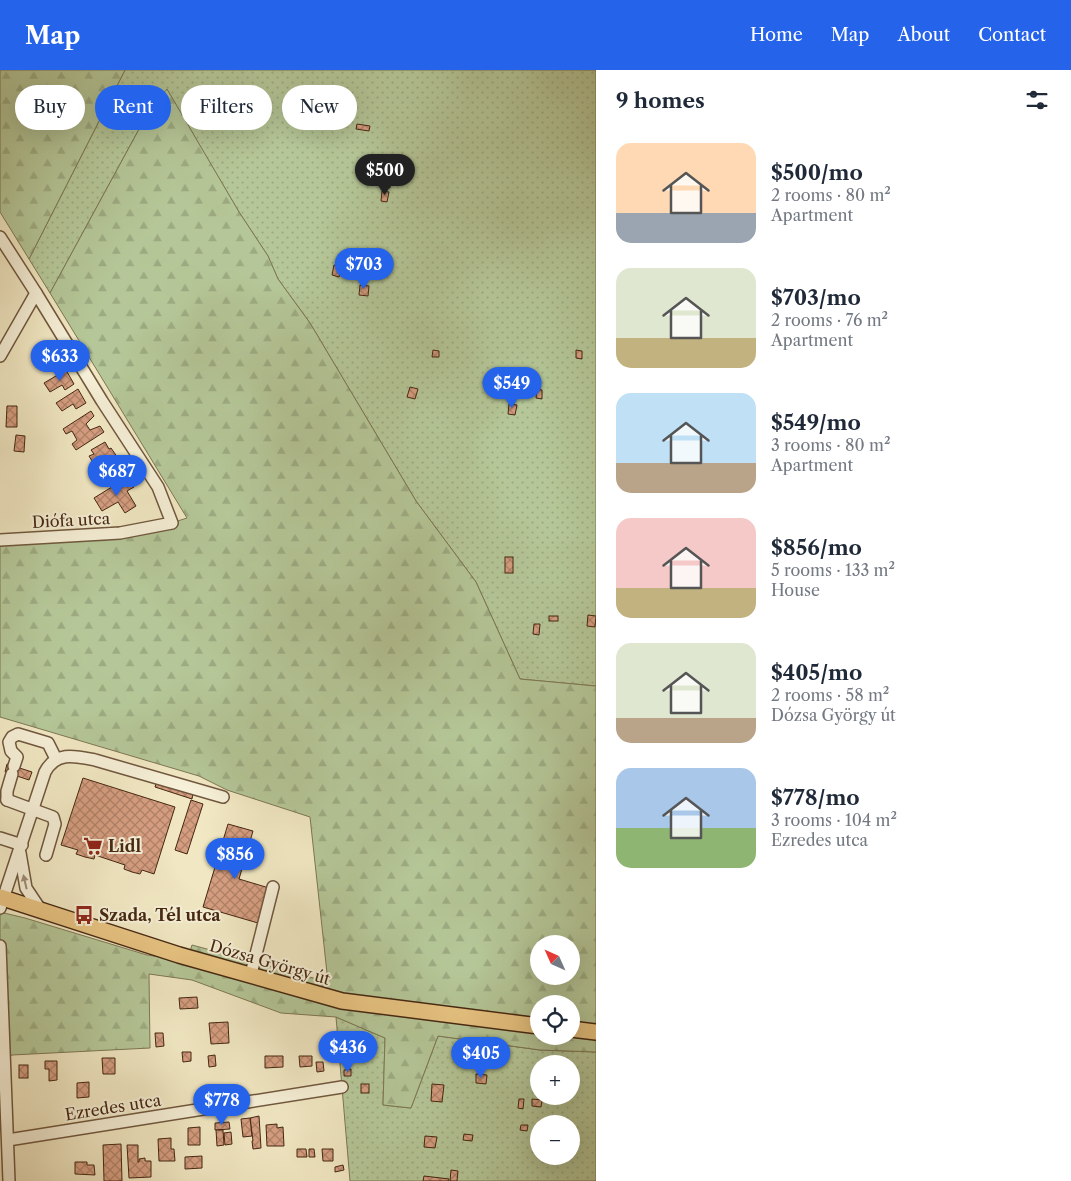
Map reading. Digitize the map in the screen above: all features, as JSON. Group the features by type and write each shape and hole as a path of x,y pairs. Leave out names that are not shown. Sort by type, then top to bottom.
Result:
{"main road":[{"name":"Dózsa György út","path":"1,901 40,909 179,955 342,1002 530,1025"},
{"path":"580,1030 596,1032"}],"street":[{"path":"0,237 36,293 0,356"},
{"name":"Diófa utca","path":"0,540 120,534 172,524 158,487 102,401 36,293"},
{"path":"46,855 55,824 54,819 50,815 34,809 4,802 17,757 11,751 9,742 15,735 22,735 48,743 56,759"},
{"path":"1,901 21,848 45,772 56,759 73,756 95,760 223,797"},
{"path":"0,838 21,848"},
{"path":"21,848 26,888 40,909"},
{"path":"250,974 273,887"},
{"path":"0,946 2,1071 8,1140 9,1181"},
{"name":"Ezredes utca","path":"8,1140 342,1087"}],"green space":[{"path":"0,70 125,70 117,85 95,85 95,129 29,259 0,212"},
{"path":"125,70 596,70 596,686 520,679 476,582 416,501 310,323 278,279 268,256 239,212 191,130 272,130 272,85 181,85 181,114 171,97 171,85 117,85"},
{"path":"171,96 181,113 181,130 191,130 239,212 268,256 278,279 310,323 416,501 476,582 520,679 596,686 596,1052 540,1050 438,1036 411,1108 383,1105 385,1038 336,1017 281,1013 192,980 149,974 150,1048 12,1055 0,1064 0,912 147,955 187,961 192,945 328,982 310,817 227,790 199,776 0,717 0,546 118,534 165,525 187,518 50,293 139,130 171,130"},
{"path":"95,129 139,130 50,293 29,259"},
{"path":"336,1017 385,1038 383,1105 411,1108 438,1036 540,1050 596,1052 596,1181 350,1181"}],"building":[{"path":"357,124 370,126 369,131 357,129"},
{"path":"384,178 391,179 390,188 382,187"},
{"path":"382,191 389,192 387,202 381,201"},
{"path":"334,265 342,267 339,277 332,275"},
{"path":"360,285 369,286 368,296 359,295"},
{"path":"433,350 439,351 439,357 432,357"},
{"path":"576,350 582,351 582,359 576,358"},
{"path":"55,351 63,363 52,370 45,357"},
{"path":"66,370 74,384 65,390 62,385 50,392 44,383"},
{"path":"410,387 418,389 415,399 407,397"},
{"path":"78,389 86,403 76,409 73,404 62,411 56,403"},
{"path":"537,389 542,390 542,399 536,398"},
{"path":"509,404 517,405 515,415 508,414"},
{"path":"7,406 17,406 17,427 6,427"},
{"path":"91,411 94,416 86,424 90,430 100,426 104,432 76,450 72,444 77,440 72,431 66,434 63,429"},
{"path":"16,435 25,436 24,452 14,451"},
{"path":"105,442 120,461 118,462 124,471 107,482 100,470 101,466 97,469 89,456 94,454 91,450"},
{"path":"128,477 134,487 127,491 136,506 125,513 118,502 102,511 94,498"},
{"path":"505,557 513,557 513,573 505,573"},
{"path":"588,615 596,616 595,627 587,626"},
{"path":"549,616 558,616 558,621 549,621"},
{"path":"534,624 540,624 539,635 533,634"},
{"path":"7,764 32,772 29,780 5,772"},
{"path":"83,778 175,807 154,874 142,870 140,874 132,872 124,869 125,865 95,855 94,859 85,857 76,854 78,850 61,845"},
{"path":"157,781 193,793 192,799 155,787"},
{"path":"191,800 203,804 187,854 175,850"},
{"path":"228,824 253,831 239,879 269,888 258,923 203,907"},
{"path":"197,997 198,1008 180,1009 179,998"},
{"path":"228,1022 229,1043 211,1044 209,1023"},
{"path":"155,1033 163,1033 164,1046 156,1047"},
{"path":"182,1052 191,1052 191,1061 183,1062"},
{"path":"215,1055 216,1066 209,1067 208,1056"},
{"path":"265,1056 283,1056 283,1067 265,1068"},
{"path":"299,1056 312,1056 312,1066 300,1067"},
{"path":"102,1058 115,1058 115,1074 103,1074"},
{"path":"45,1061 57,1061 57,1080 49,1081 49,1069 45,1069"},
{"path":"316,1062 323,1062 324,1071 317,1072"},
{"path":"19,1065 28,1065 28,1078 19,1078"},
{"path":"351,1069 351,1076 344,1076 344,1070"},
{"path":"476,1074 487,1075 486,1084 476,1083"},
{"path":"89,1082 89,1097 77,1098 77,1083"},
{"path":"361,1084 369,1084 369,1093 361,1093"},
{"path":"432,1084 444,1085 442,1102 431,1101"},
{"path":"519,1099 524,1099 523,1109 518,1108"},
{"path":"259,1116 261,1148 253,1149 250,1118"},
{"path":"250,1118 252,1136 243,1137 241,1119"},
{"path":"229,1122 230,1129 215,1130 215,1123"},
{"path":"277,1124 277,1128 283,1127 284,1146 267,1146 266,1125"},
{"path":"521,1125 528,1125 527,1131 520,1130"},
{"path":"200,1127 200,1145 188,1145 188,1128"},
{"path":"216,1130 223,1130 224,1145 217,1146"},
{"path":"231,1132 232,1144 225,1145 224,1133"},
{"path":"464,1134 473,1135 472,1141 463,1140"},
{"path":"425,1136 437,1137 435,1148 424,1147"},
{"path":"171,1138 171,1149 174,1149 175,1161 159,1161 158,1139"},
{"path":"121,1144 122,1181 104,1181 103,1145"},
{"path":"127,1145 138,1145 138,1162 139,1159 145,1158 145,1161 151,1161 151,1177 129,1178"},
{"path":"297,1149 306,1149 307,1157 297,1157"},
{"path":"309,1149 314,1149 315,1157 309,1157"},
{"path":"322,1149 333,1149 333,1161 323,1161"},
{"path":"202,1156 202,1168 185,1169 185,1157"},
{"path":"75,1162 87,1162 87,1165 94,1165 95,1175 75,1174"},
{"path":"343,1165 344,1170 335,1172 335,1167"},
{"path":"451,1170 458,1171 457,1181 450,1181"},
{"path":"424,1176 449,1179 448,1181 423,1181"}],"place":[{"name":"Lidl","path":"93,846"},
{"name":"Szada, Tél utca","path":"84,915"}]}
